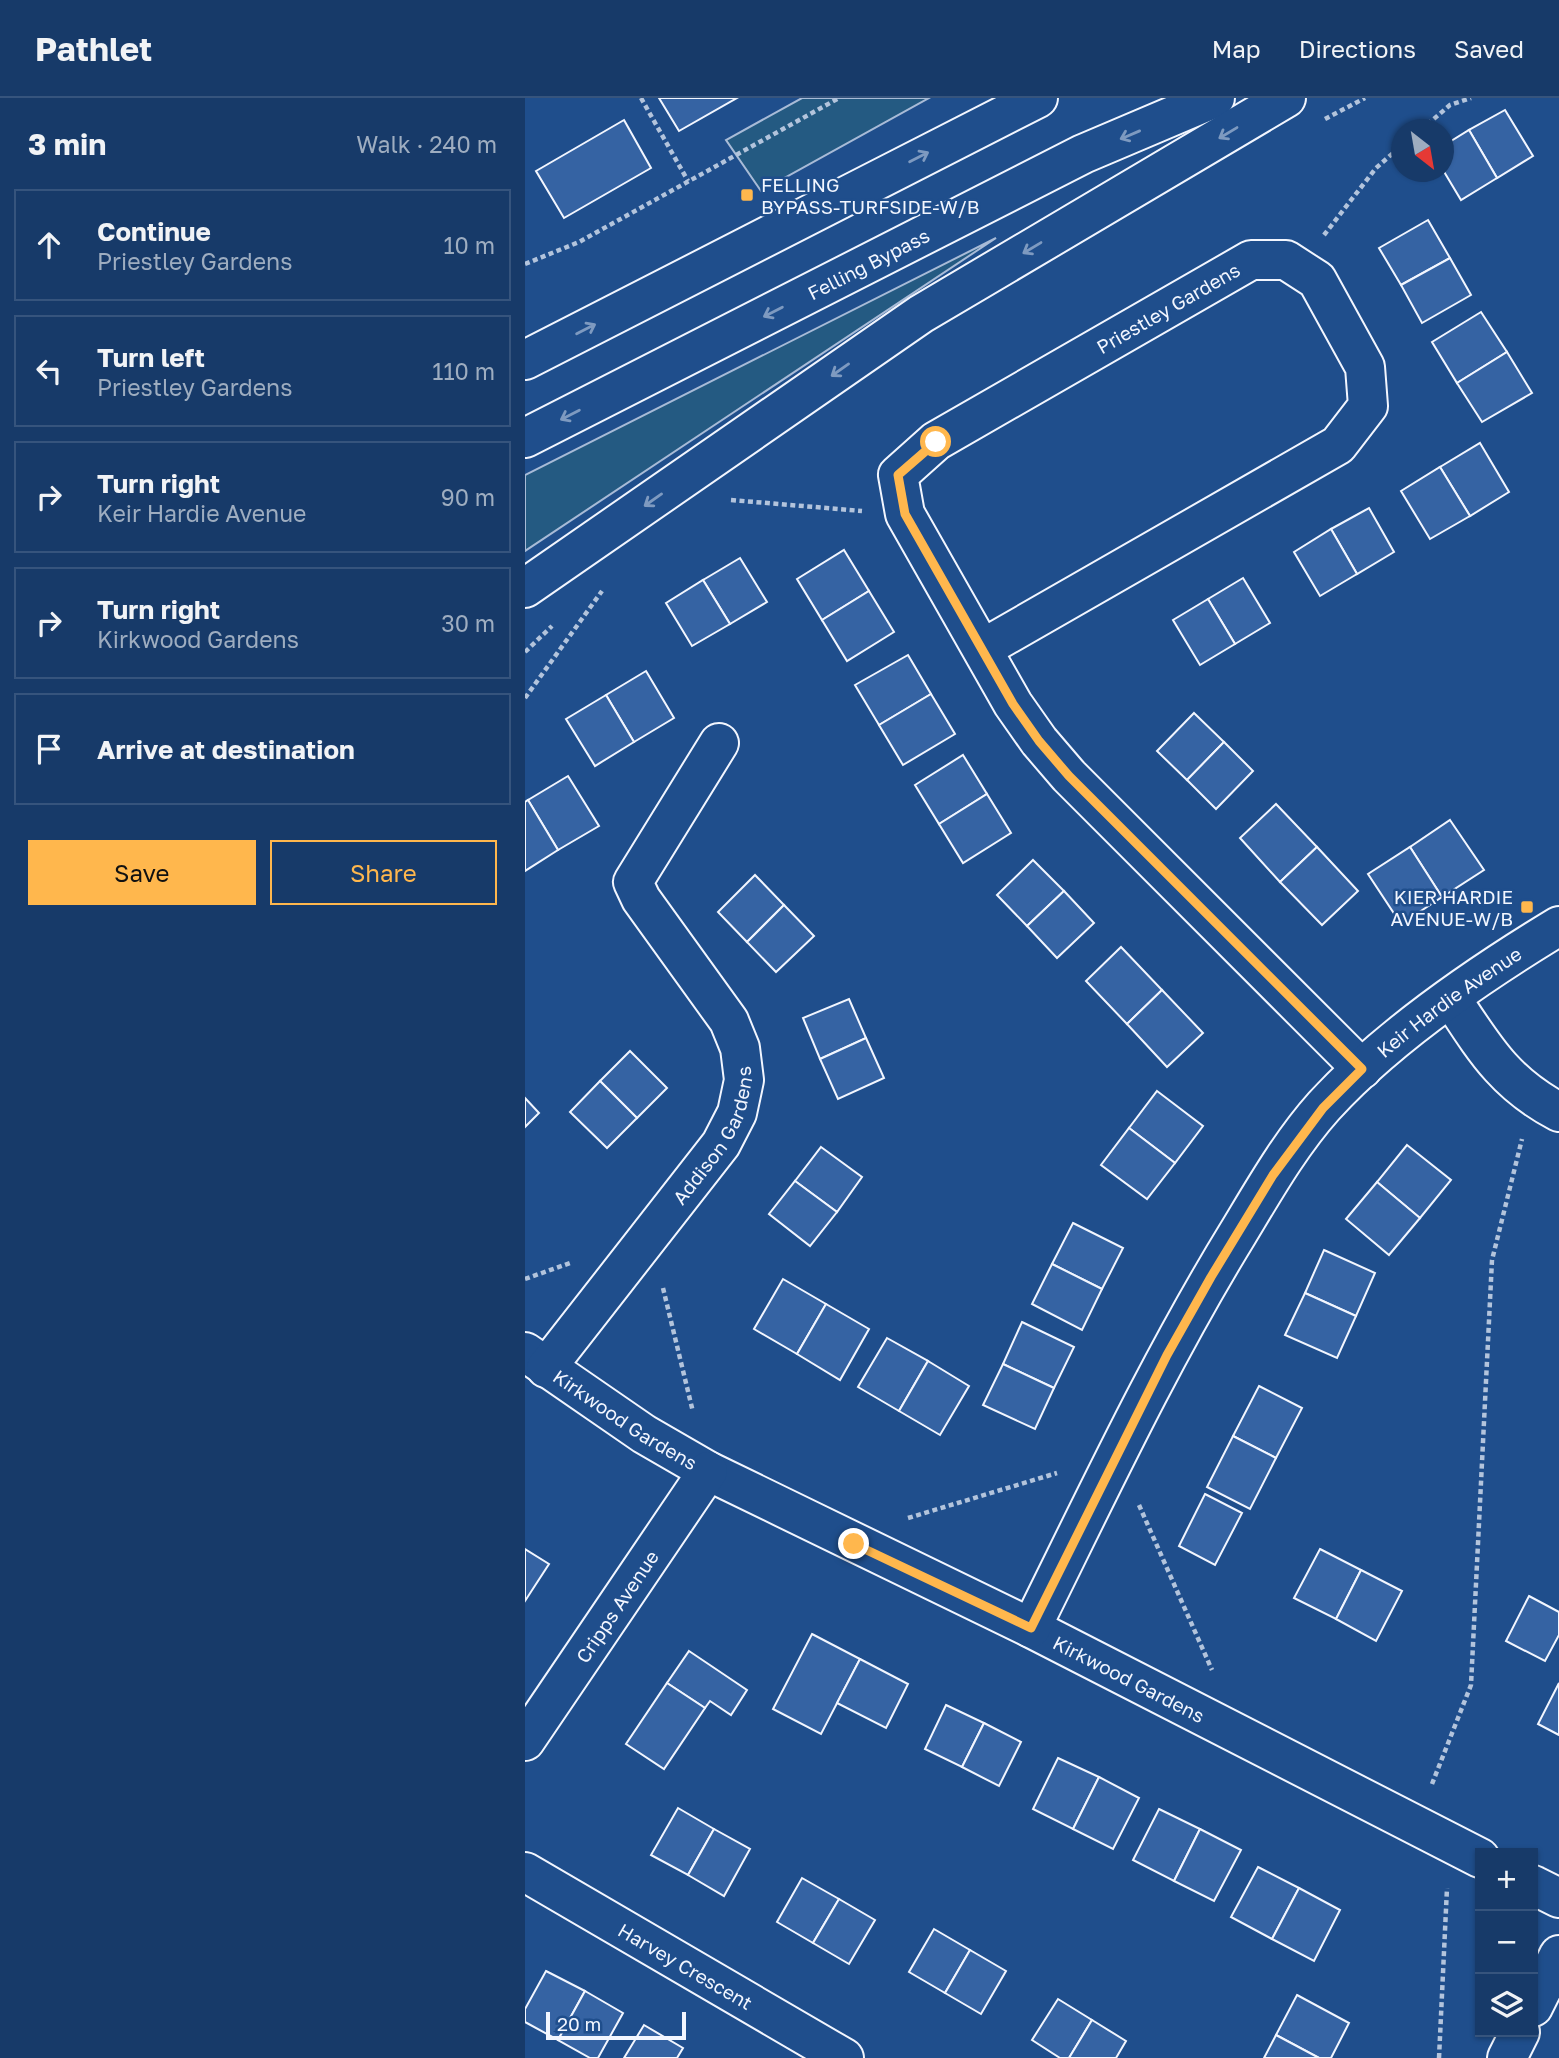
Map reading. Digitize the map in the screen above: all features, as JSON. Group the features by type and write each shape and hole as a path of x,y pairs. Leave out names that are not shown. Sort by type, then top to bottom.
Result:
{"main road":[{"path":"525,360 1038,98"},
{"name":"Felling Bypass","path":"525,438 1083,155 1215,98"},
{"path":"525,588 921,314 1286,98"},
{"name":"Priestley Gardens","path":"982,649 1338,445 1368,406 1365,367 1317,280 1286,260 1251,260 936,442 898,475 905,514 1013,704 1039,741 1069,776 1362,1069"},
{"name":"Addison Gardens","path":"535,1360 650,1235 721,1144 737,1114 744,1080 740,1048 729,1021 641,899 633,882 719,743"},
{"name":"Keir Hardie Avenue","path":"1031,1628 1167,1355 1273,1175 1323,1108 1378,1053 1504,959 1559,926"},
{"path":"1451,998 1501,1069 1546,1105"},
{"name":"Kirkwood Gardens","path":"535,1360 643,1434 708,1471 1031,1628 1465,1850"},
{"name":"Cripps Avenue","path":"525,1741 708,1471"},
{"name":"Harvey Crescent","path":"525,1872 844,2058"},
{"path":"1538,1888 1559,1898"},
{"path":"1538,1997 1559,1955"},
{"path":"1507,2058 1518,2037"}],"path":[{"path":"641,98 688,181"},
{"path":"525,264 579,242 839,98"},
{"path":"1317,123 1365,98"},
{"path":"1434,119 1450,105 1471,98"},
{"path":"1298,268 1376,168 1391,155"},
{"path":"735,492 724,500 905,514"},
{"path":"525,698 606,585 586,599"},
{"path":"525,652 558,621"},
{"path":"1415,1825 1471,1685 1492,1260 1546,1105"},
{"path":"650,1235 708,1471"},
{"path":"525,1279 575,1261"},
{"path":"1439,2058 1465,1850"}],"shaded area":[{"path":"802,98 929,98 761,191 726,140"},
{"path":"996,238 525,551 525,475"}],"building":[{"path":"659,98 737,98 679,131"},
{"path":"1505,110 1533,156 1497,178 1469,130"},
{"path":"624,120 651,168 564,218 536,171"},
{"path":"1469,130 1497,178 1461,200 1450,182 1454,182 1454,139"},
{"path":"1428,220 1450,258 1401,285 1379,248"},
{"path":"1450,258 1471,295 1422,323 1401,285"},
{"path":"1481,312 1507,352 1457,383 1432,342"},
{"path":"1507,352 1532,393 1482,422 1457,383"},
{"path":"1480,443 1509,492 1470,516 1440,467"},
{"path":"1440,467 1470,516 1430,539 1401,491"},
{"path":"1369,508 1394,552 1357,574 1331,529"},
{"path":"1331,529 1357,574 1320,596 1294,552"},
{"path":"844,550 869,591 822,620 797,579"},
{"path":"740,558 767,602 730,624 703,580"},
{"path":"1243,578 1270,623 1235,644 1208,599"},
{"path":"703,580 730,624 692,646 666,603"},
{"path":"869,591 894,632 847,661 822,620"},
{"path":"1208,599 1235,644 1200,665 1173,620"},
{"path":"908,655 931,694 879,725 855,685"},
{"path":"646,671 674,718 634,742 606,695"},
{"path":"931,694 955,734 903,765 879,725"},
{"path":"606,695 634,742 595,766 566,719"},
{"path":"1194,713 1224,742 1187,780 1157,751"},
{"path":"1224,742 1253,771 1216,809 1187,780"},
{"path":"963,755 987,794 939,824 915,785"},
{"path":"568,776 599,826 558,850 528,800"},
{"path":"987,794 1011,833 963,863 939,824"},
{"path":"528,800 558,850 525,871 525,802"},
{"path":"1276,804 1317,847 1280,882 1240,838"},
{"path":"1450,820 1484,870 1442,897 1410,847"},
{"path":"1317,847 1358,891 1322,925 1280,882"},
{"path":"1410,847 1442,897 1401,924 1368,874"},
{"path":"1033,860 1064,891 1027,926 997,895"},
{"path":"755,875 784,905 747,942 718,912"},
{"path":"1064,891 1094,923 1057,958 1027,926"},
{"path":"784,905 814,936 776,972 747,942"},
{"path":"1121,947 1162,990 1127,1024 1086,981"},
{"path":"1162,990 1203,1033 1167,1067 1127,1024"},
{"path":"849,999 866,1038 820,1059 803,1018"},
{"path":"866,1038 884,1078 838,1099 820,1059"},
{"path":"630,1051 667,1088 637,1118 600,1081"},
{"path":"600,1081 637,1118 607,1148 570,1112"},
{"path":"1157,1091 1203,1126 1175,1163 1129,1128"},
{"path":"525,1098 539,1113 525,1127"},
{"path":"1129,1128 1175,1163 1147,1199 1101,1165"},
{"path":"1407,1145 1451,1180 1420,1218 1377,1182"},
{"path":"821,1147 862,1177 837,1212 795,1181"},
{"path":"795,1181 837,1212 810,1246 769,1214"},
{"path":"1377,1182 1420,1218 1389,1255 1346,1219"},
{"path":"1073,1223 1123,1248 1102,1289 1052,1264"},
{"path":"1324,1250 1375,1273 1356,1316 1305,1293"},
{"path":"1052,1264 1102,1289 1082,1330 1032,1304"},
{"path":"783,1279 826,1304 797,1354 754,1329"},
{"path":"1305,1293 1356,1316 1337,1358 1285,1335"},
{"path":"826,1304 869,1329 840,1380 797,1354"},
{"path":"1022,1322 1074,1347 1054,1388 1003,1364"},
{"path":"887,1338 928,1361 899,1411 858,1387"},
{"path":"928,1361 969,1386 940,1435 899,1411"},
{"path":"1003,1364 1054,1388 1035,1429 983,1405"},
{"path":"1259,1386 1302,1408 1276,1458 1233,1436"},
{"path":"1233,1436 1276,1458 1250,1509 1207,1487"},
{"path":"1205,1494 1242,1513 1215,1565 1179,1546"},
{"path":"525,1549 549,1564 525,1601"},
{"path":"1320,1549 1361,1570 1336,1619 1294,1598"},
{"path":"1361,1570 1402,1591 1376,1641 1336,1619"},
{"path":"1529,1596 1559,1612 1559,1635 1545,1661 1506,1641"},
{"path":"812,1634 860,1659 821,1734 773,1709"},
{"path":"689,1651 747,1690 731,1715 710,1701 705,1708 667,1683"},
{"path":"860,1659 908,1684 886,1728 837,1703"},
{"path":"667,1683 705,1708 664,1769 626,1744"},
{"path":"1559,1683 1559,1735 1538,1724"},
{"path":"946,1705 984,1723 962,1767 925,1749"},
{"path":"984,1723 1021,1742 999,1786 962,1767"},
{"path":"1058,1758 1099,1777 1073,1829 1033,1809"},
{"path":"1099,1777 1139,1798 1113,1849 1073,1829"},
{"path":"678,1808 714,1829 688,1875 651,1855"},
{"path":"1159,1809 1200,1829 1174,1881 1133,1860"},
{"path":"714,1829 750,1849 724,1896 688,1875"},
{"path":"1200,1829 1241,1850 1214,1901 1174,1881"},
{"path":"1258,1867 1299,1888 1272,1939 1231,1917"},
{"path":"802,1878 839,1899 813,1943 777,1922"},
{"path":"1299,1888 1340,1910 1314,1961 1272,1939"},
{"path":"839,1899 875,1920 849,1964 813,1943"},
{"path":"934,1929 970,1950 945,1993 909,1972"},
{"path":"970,1950 1006,1971 981,2014 945,1993"},
{"path":"546,1971 585,1991 558,2040 525,2022 525,2009"},
{"path":"585,1991 623,2013 598,2058 590,2058 558,2040"},
{"path":"1297,1995 1349,2023 1331,2058 1319,2058 1276,2035"},
{"path":"1058,1999 1092,2020 1069,2058 1060,2058 1032,2040"},
{"path":"1092,2020 1126,2041 1116,2058 1069,2058"},
{"path":"644,2025 683,2048 677,2058 624,2058"},
{"path":"1276,2035 1319,2058 1264,2058"}],"place":[{"name":"FELLING BYPASS-TURFSIDE-W/B","path":"747,195"},
{"name":"KIER HARDIE AVENUE-W/B","path":"1527,907"}],"route":[{"path":"854,1544 1031,1628 1167,1355 1211,1277 1273,1175 1323,1108 1362,1069 1069,776 1039,741 1013,704 905,514 898,475 936,442"}]}
